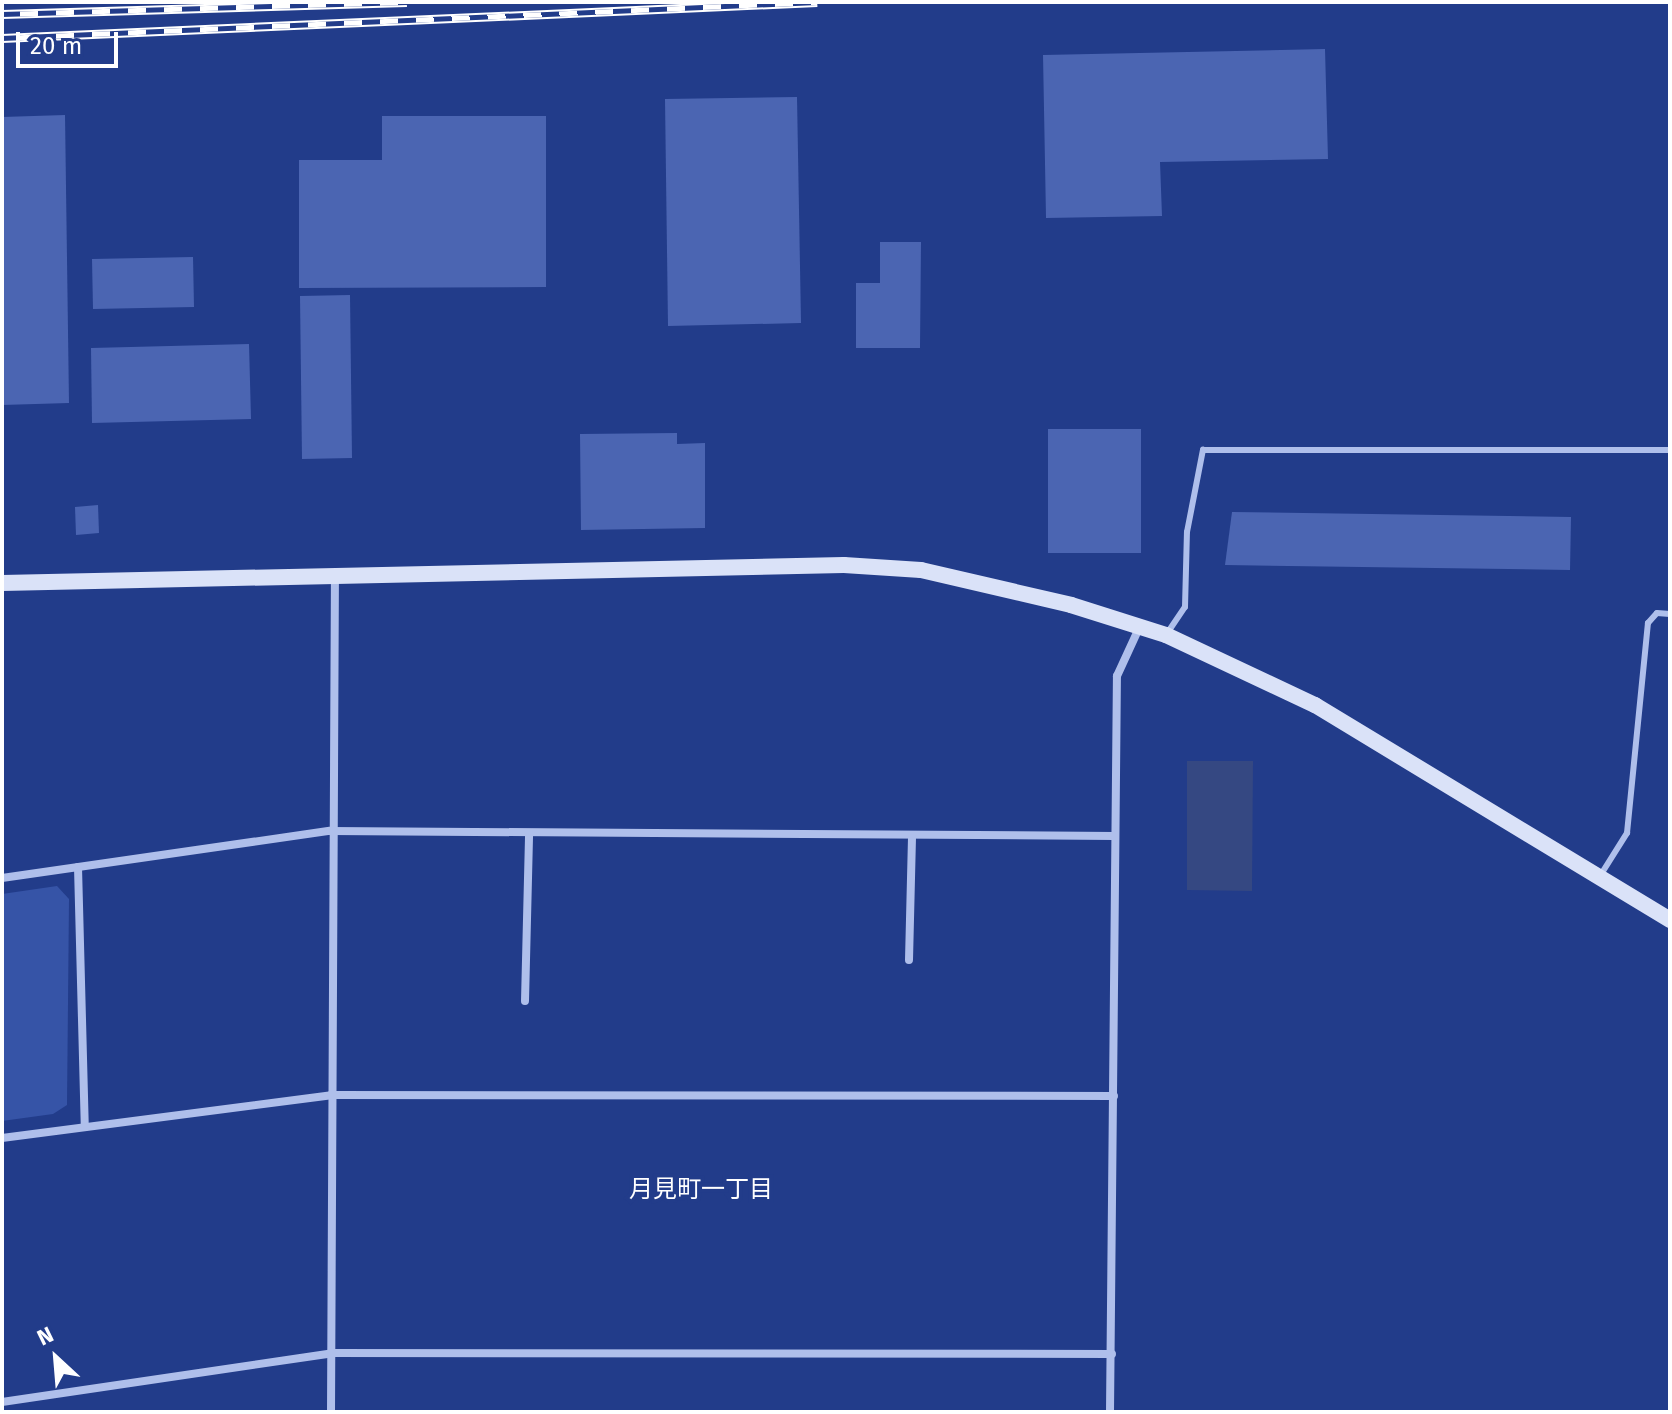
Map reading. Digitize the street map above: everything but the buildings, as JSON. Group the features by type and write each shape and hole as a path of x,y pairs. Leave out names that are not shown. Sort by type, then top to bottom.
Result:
{"street":[{"path":"2,583 844,565 921,570 1141,624 1166,635 1315,705 1670,920"},
{"path":"331,1412 330,831 335,578"},
{"path":"1110,1412 1117,676 1141,624"},
{"path":"2,878 330,831 912,838 1115,836"},
{"path":"525,1001 529,834"},
{"path":"909,960 912,838"},
{"path":"78,867 85,1127"},
{"path":"2,1138 331,1095 1114,1096"},
{"path":"2,1402 332,1353 1112,1354"}],"lane":[{"path":"1166,635 1185,607 1187,532 1203,450 1670,450"},
{"path":"1600,878 1627,833 1648,623 1657,613 1670,614"}],"shaded area":[{"path":"1187,761 1253,761 1252,891 1187,890"},
{"path":"57,886 69,899 67,1105 53,1114 2,1121 2,894"}],"railway":[{"path":"2,14 407,2"},
{"path":"2,38 817,2"}],"district":[{"name":"月見町一丁目","path":"701,1190"}]}
